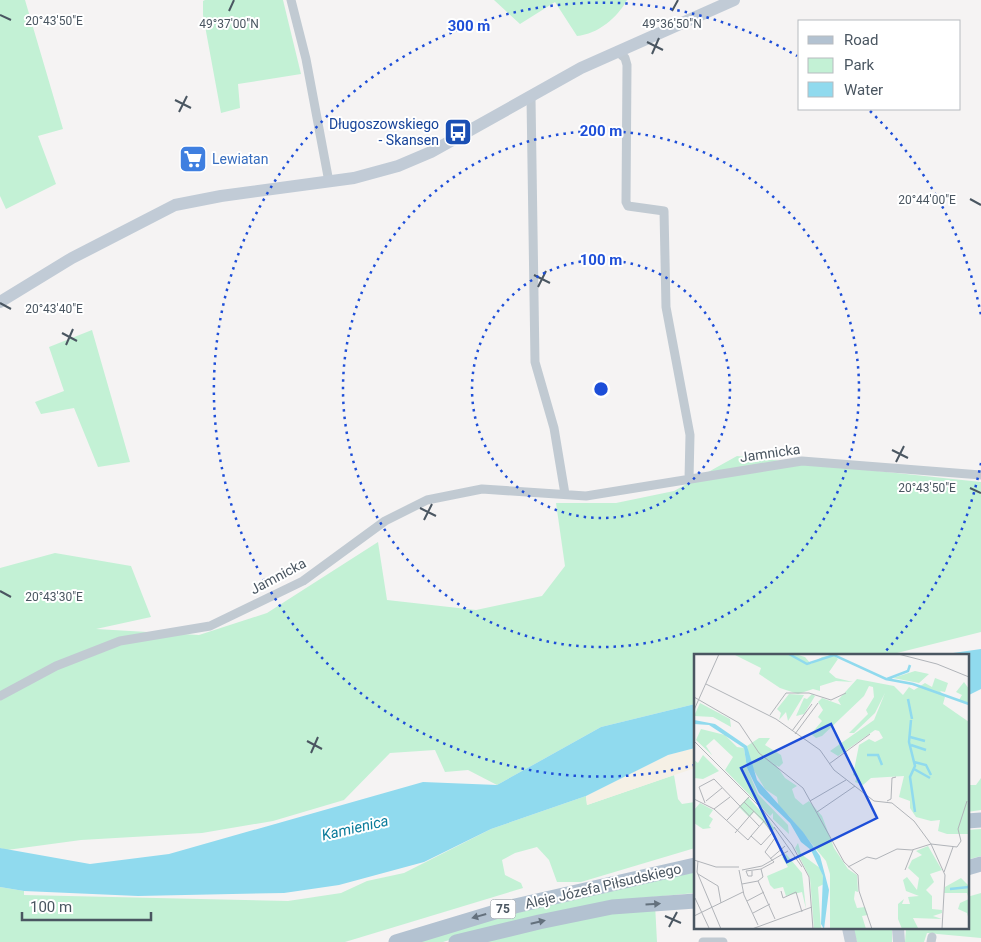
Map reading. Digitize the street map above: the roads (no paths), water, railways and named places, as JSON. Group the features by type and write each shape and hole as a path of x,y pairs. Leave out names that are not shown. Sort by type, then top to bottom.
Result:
{"main road":[{"path":"968,821 981,820"},
{"path":"968,868 981,864"},
{"name":"Aleje Józefa Piłsudskiego","path":"396,942 515,906 694,865"},
{"name":"Aleje Józefa Piłsudskiego","path":"456,942 612,907 694,901"}],"street":[{"path":"292,0 306,59 329,182"},
{"path":"0,302 81,253 175,205 221,196 359,177 398,166 431,152 531,98 581,68 734,0"},
{"path":"617,51 625,58 627,65 626,202 628,206 664,211 666,307 690,435 689,479"},
{"path":"531,98 534,362 554,428 565,494"},
{"name":"Jamnicka","path":"0,696 56,666 120,642 210,626 303,581 385,521 427,500 482,489 586,496 802,461 981,474"},
{"path":"702,942 724,942"}],"water":[{"path":"981,649 981,689 968,696 968,654 946,654"},
{"name":"Kamienica","path":"694,704 694,748 668,755 586,796 491,829 424,862 339,885 284,893 138,896 24,891 0,887 0,848 90,864 169,854 423,782 497,785 601,727"}],"place":[{"name":"Długoszowskiego - Skansen","path":"458,132"},
{"name":"Lewiatan","path":"193,159"}]}
